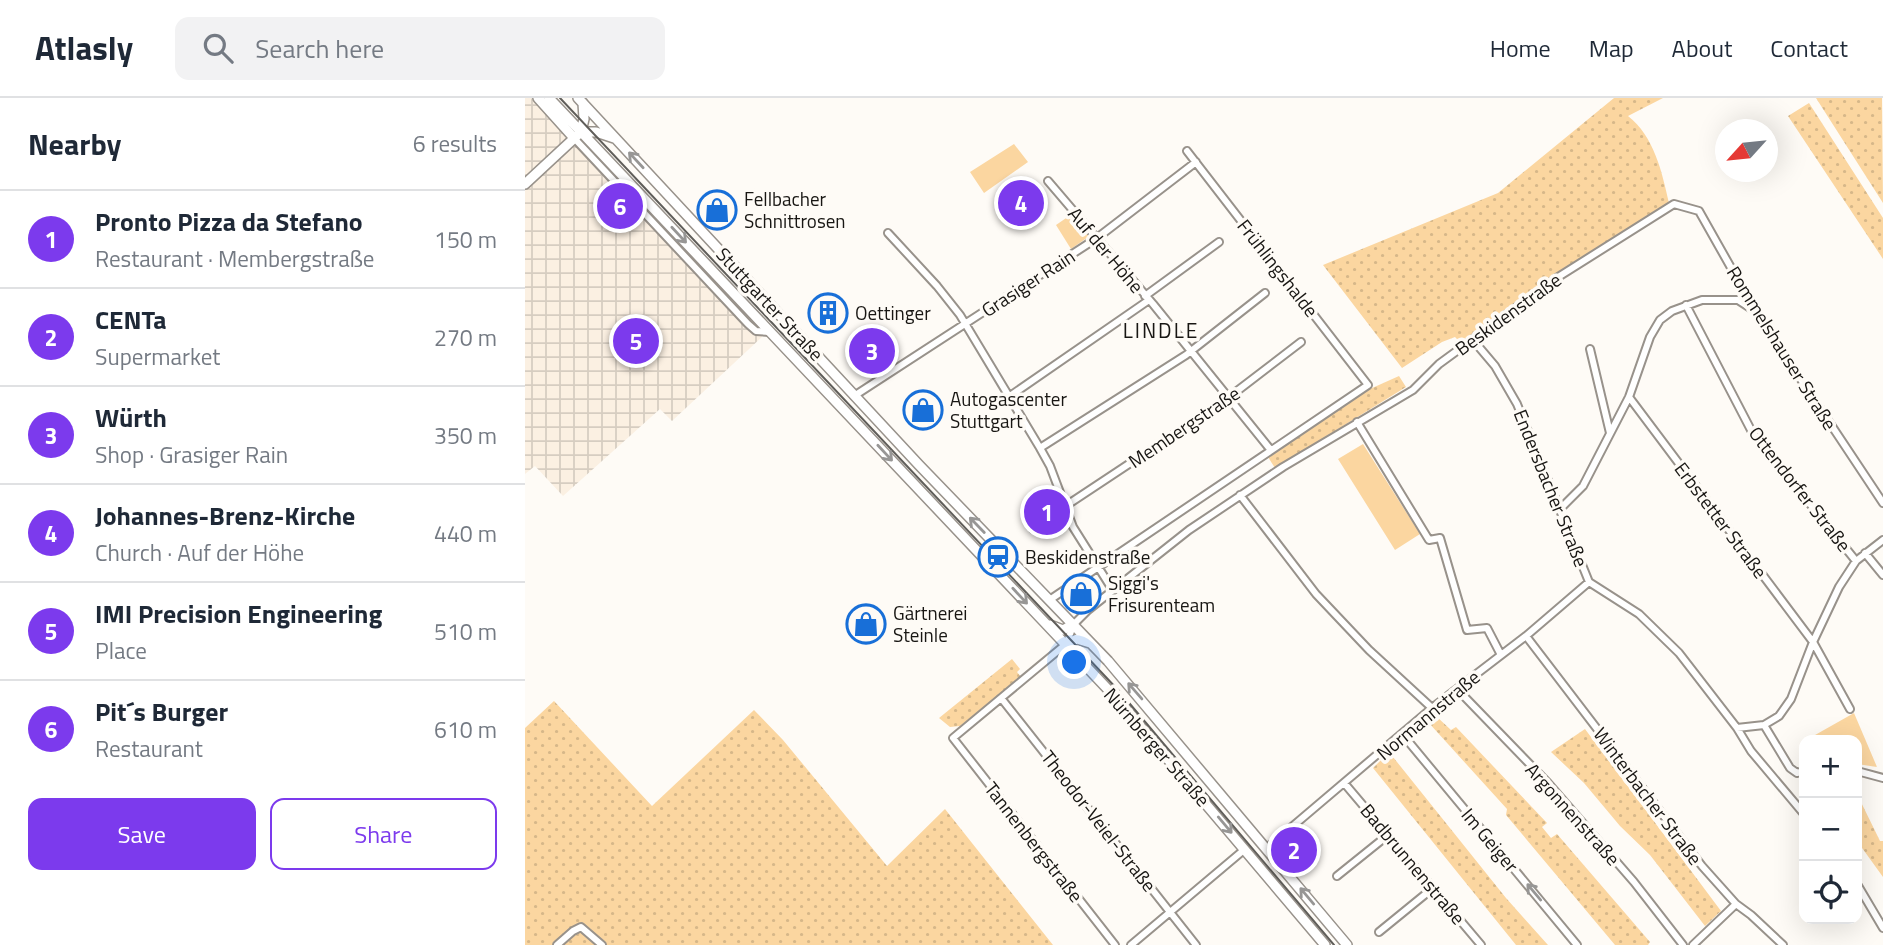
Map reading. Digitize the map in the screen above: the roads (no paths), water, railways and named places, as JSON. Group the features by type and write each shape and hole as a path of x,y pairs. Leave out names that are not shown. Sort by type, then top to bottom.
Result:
{"main road":[{"path":"538,98 578,135"},
{"name":"Stuttgarter Straße","path":"549,98 578,135 838,403"},
{"path":"525,184 578,135 584,119 580,100"},
{"name":"Stuttgarter Straße","path":"580,100 854,396 1051,599"},
{"path":"578,135 596,132 616,139"},
{"name":"Nürnberger Straße","path":"838,403 1141,726 1325,945"},
{"name":"Nürnberger Straße","path":"1051,599 1267,848 1347,945"},
{"path":"1046,623 1063,629 1074,624"},
{"path":"1066,644 1077,639 1093,645"}],"street":[{"name":"Frühlingshalde","path":"1187,151 1368,385 1271,449"},
{"name":"Grasiger Rain","path":"854,396 1097,238 1196,162"},
{"name":"Auf der Höhe","path":"1048,181 1271,449"},
{"name":"Rommelshauser Straße","path":"1674,204 1699,211 1756,312 1883,503"},
{"name":"Beskidenstraße","path":"1074,624 1112,589 1176,539 1240,495 1413,390 1439,364 1555,279 1674,204"},
{"path":"888,233 937,286 965,323 1050,466 1073,527 1112,589"},
{"path":"1010,396 1147,298 1219,242"},
{"path":"1040,448 1191,351 1265,293"},
{"path":"1559,510 1583,486 1629,397 1650,337 1660,320 1686,305 1702,300 1738,300 1756,312"},
{"name":"Ottendorfer Straße","path":"1686,305 1752,432 1856,561"},
{"name":"Endersbacher Straße","path":"1473,340 1495,366 1517,404 1589,582 1639,614 1659,631 1686,662 1751,751 1799,808"},
{"name":"Membergstraße","path":"1033,529 1229,397 1301,342"},
{"path":"1590,349 1610,433"},
{"name":"Erbstetter Straße","path":"1629,397 1812,642 1850,709"},
{"path":"1357,422 1430,540 1440,538 1467,630 1487,628 1501,655"},
{"path":"1051,599 1271,449"},
{"path":"1240,495 1315,594 1369,650 1432,708"},
{"path":"1737,729 1764,725 1779,716 1791,699 1812,642 1839,587 1856,561 1883,540"},
{"path":"1865,553 1883,575"},
{"name":"Normannstraße","path":"1267,848 1432,708 1526,636 1589,582"},
{"path":"1002,698 1066,644 1074,624"},
{"name":"Winterbacher Straße","path":"1526,636 1702,866 1736,904 1783,945"},
{"name":"Argonnenstraße","path":"1457,689 1548,783 1634,882 1683,945"},
{"name":"Tannenbergstraße","path":"1002,698 953,738 1115,945"},
{"name":"Theodor-Veiel-Straße","path":"1002,698 1196,945"},
{"path":"1764,725 1790,768 1799,772"},
{"name":"Im Geiger","path":"1403,735 1577,945"},
{"path":"1862,772 1883,778"},
{"name":"Badbrunnenstraße","path":"1345,784 1477,944"},
{"path":"1337,876 1388,835"},
{"path":"1131,945 1245,849"},
{"path":"1379,932 1433,888"},
{"path":"1862,892 1883,928"},
{"path":"1693,945 1736,904"},
{"path":"557,945 581,927 601,945"}],"tram line":[{"path":"560,98 1119,691 1334,945"}],"place":[{"name":"Johannes-Brenz-Kirche","path":"1021,203"},
{"name":"Pit´s Burger","path":"620,206"},
{"name":"Fellbacher Schnittrosen","path":"717,210"},
{"name":"Oettinger","path":"828,313"},
{"name":"IMI Precision Engineering","path":"636,341"},
{"name":"Würth","path":"872,351"},
{"name":"Autogascenter Stuttgart","path":"923,410"},
{"name":"Pronto Pizza da Stefano","path":"1047,512"},
{"name":"Beskidenstraße","path":"998,557"},
{"name":"Siggi's Frisurenteam","path":"1081,594"},
{"name":"Gärtnerei Steinle","path":"866,624"},
{"name":"CENTa","path":"1294,850"}],"district":[{"name":"LINDLE","path":"1161,331"}]}
